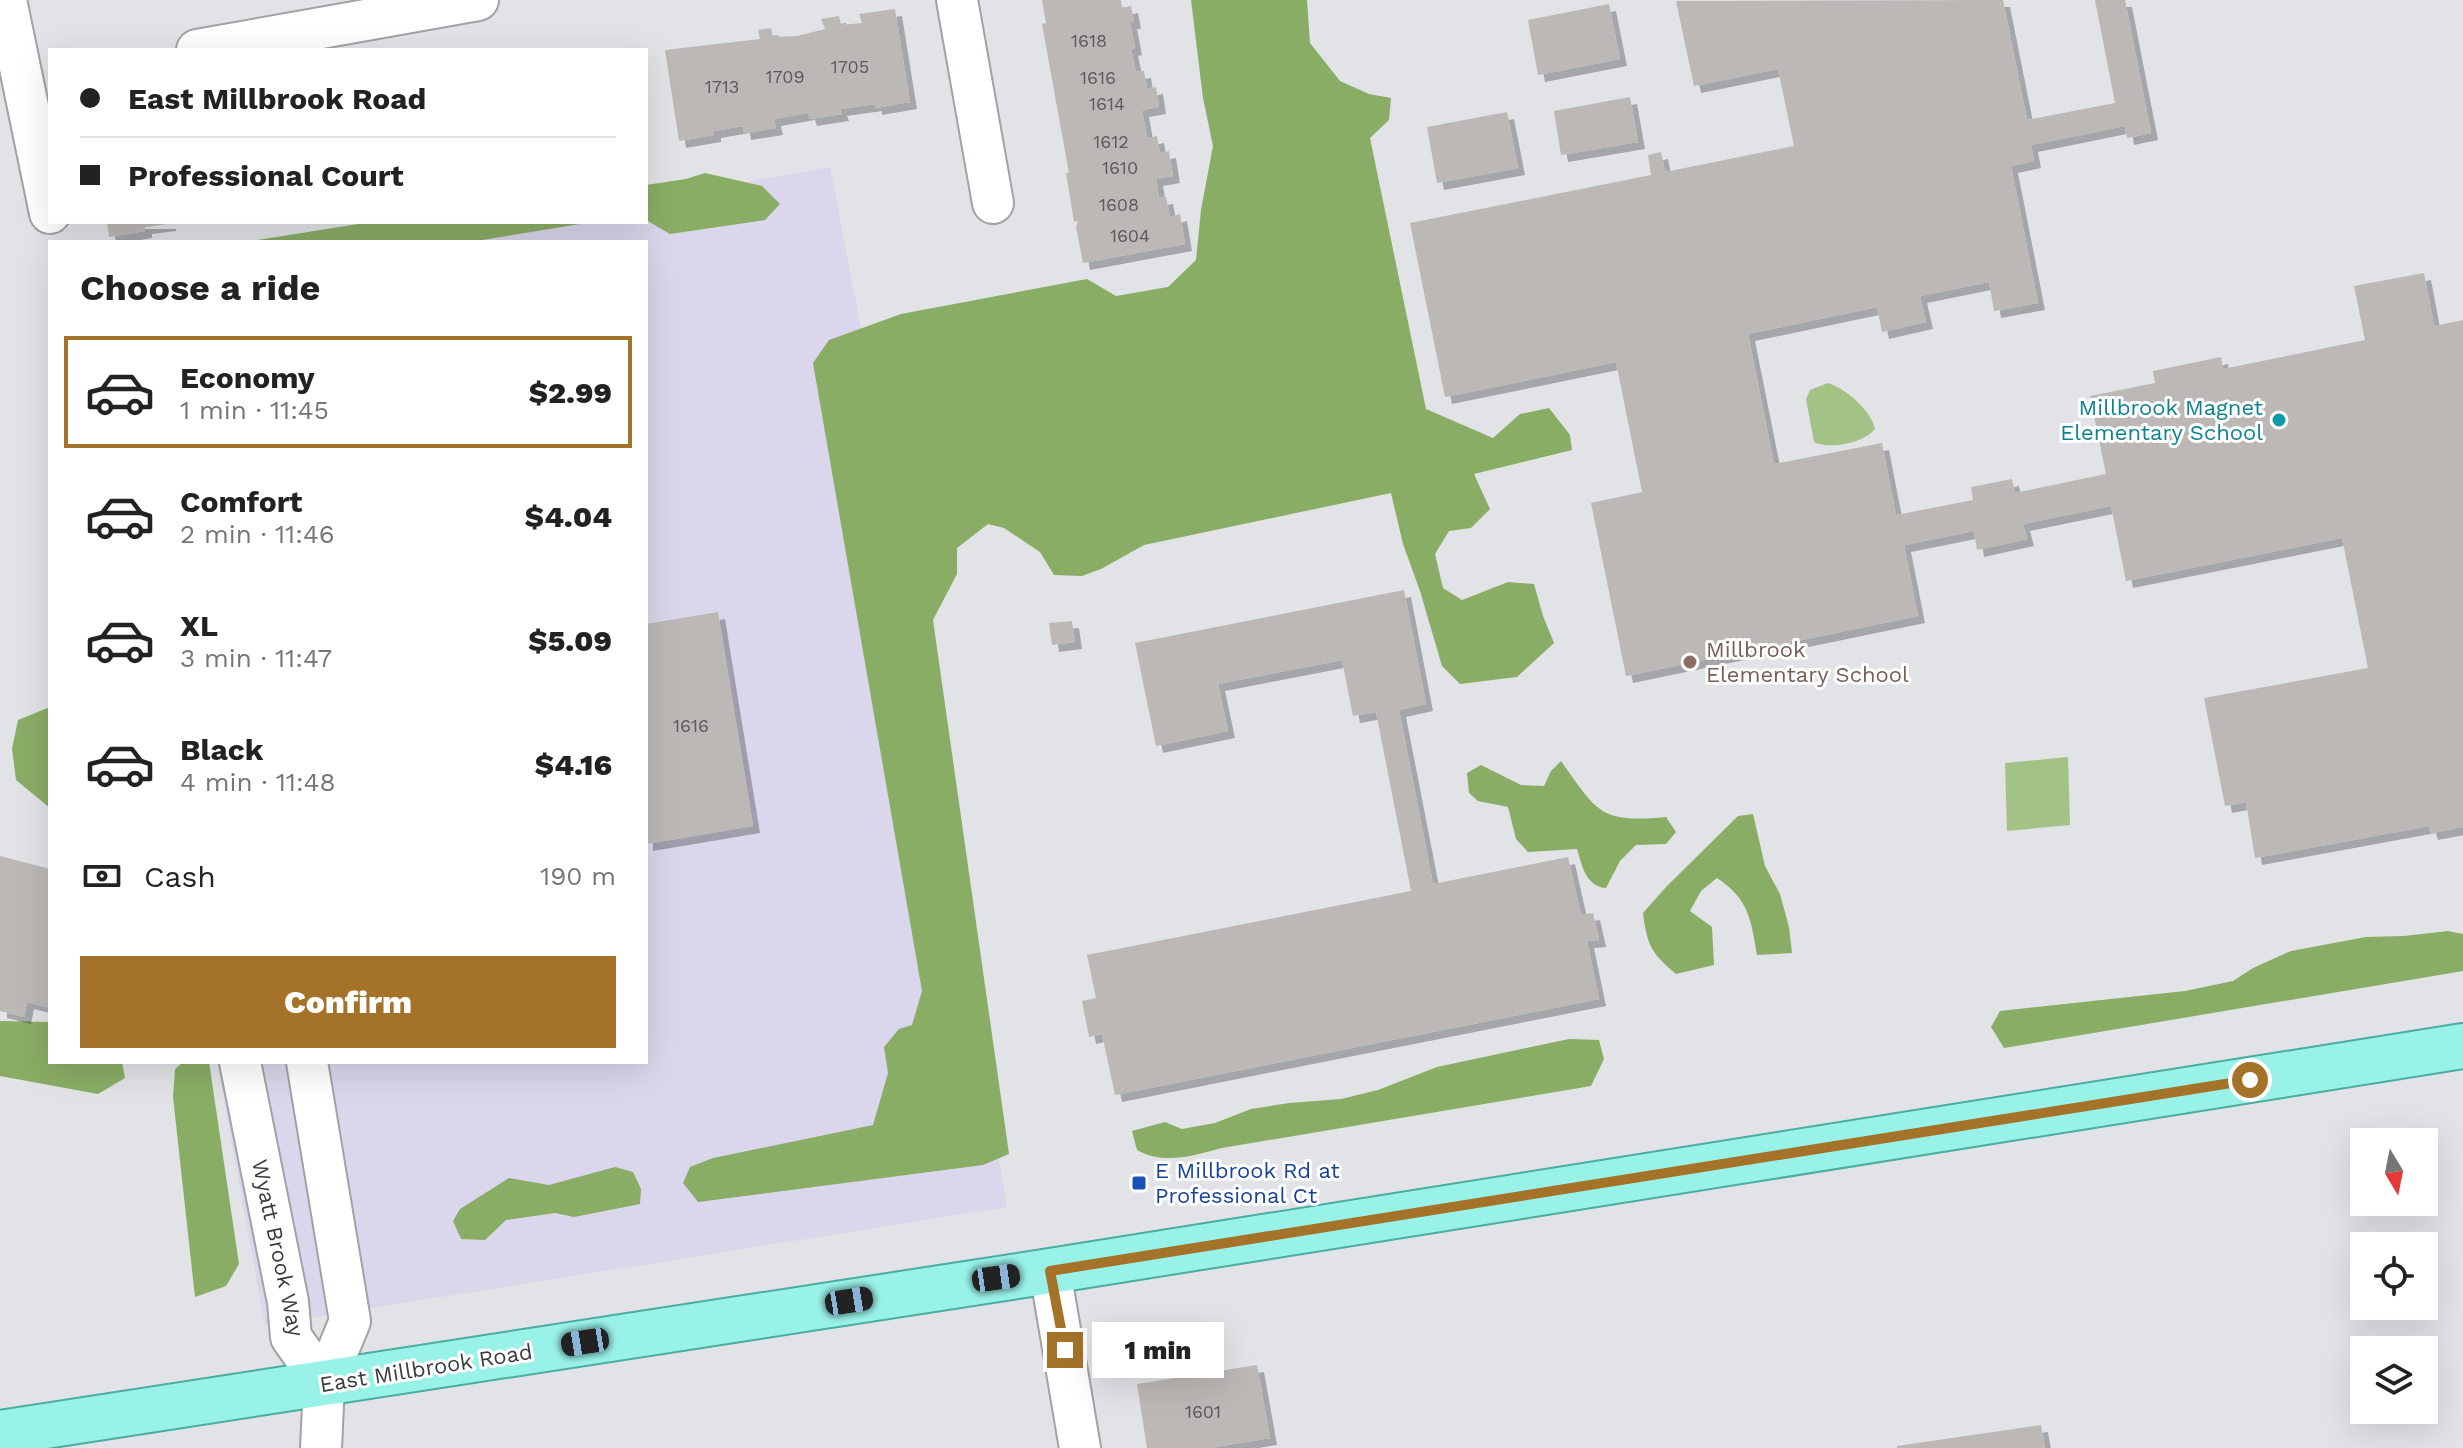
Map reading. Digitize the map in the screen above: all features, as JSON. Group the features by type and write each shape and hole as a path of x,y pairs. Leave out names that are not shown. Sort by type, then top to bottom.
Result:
{"main road":[{"name":"East Millbrook Road","path":"0,1433 1050,1271 2463,1046"}],"street":[{"path":"6,0 36,79 48,194"},
{"path":"208,48 478,0"},
{"path":"957,0 993,203"},
{"name":"Wyatt Brook Way","path":"240,1064 288,1302 291,1337 324,1384"},
{"name":"Wyatt Brook Way","path":"307,1064 350,1321 324,1384"},
{"path":"1050,1271 1080,1448"},
{"path":"321,1448 324,1384"}],"shaded area":[{"path":"830,167 864,344 1007,1207 265,1325 217,1064 648,1064 648,240 424,240 513,224 648,224 648,200"}],"green space":[{"path":"1191,0 1307,0 1310,43 1340,81 1369,94 1391,98 1389,120 1370,138 1426,409 1493,438 1520,414 1549,408 1570,435 1572,450 1474,474 1490,509 1471,528 1449,531 1435,554 1443,588 1462,600 1508,582 1534,584 1554,643 1517,677 1460,684 1442,666 1403,544 1391,493 1144,545 1082,576 1054,575 1040,552 1004,528 988,524 957,548 957,574 933,620 1009,1154 983,1165 698,1202 683,1183 690,1167 713,1158 873,1125 888,1073 884,1047 899,1029 912,1025 922,991 813,363 829,340 901,314 1087,279 1116,296 1168,287 1196,260 1201,210 1213,146 1203,98"},
{"path":"705,173 762,186 780,204 765,220 670,234 648,221 648,185"},
{"path":"358,224 580,224 482,240 257,240"},
{"path":"1828,383 1850,395 1863,408 1875,429 1870,434 1837,445 1814,442 1806,399 1810,390"},
{"path":"48,708 48,806 16,780 12,749 18,720"},
{"path":"2068,757 2070,825 2007,831 2005,763"},
{"path":"1561,761 1584,793 1603,811 1627,818 1666,817 1676,832 1666,844 1636,845 1620,861 1606,888 1589,879 1577,849 1528,852 1516,839 1508,807 1478,801 1469,793 1467,773 1481,765 1521,785 1544,786 1551,771"},
{"path":"1753,814 1765,866 1780,894 1792,953 1757,955 1747,911 1736,894 1717,878 1701,891 1690,911 1712,927 1714,965 1676,974 1652,948 1643,913 1738,816"},
{"path":"2448,931 2463,934 2463,971 2004,1048 1991,1027 2000,1011 2185,991 2233,981 2291,951 2366,937"},
{"path":"0,1021 48,1022 48,1064 122,1064 125,1078 98,1094 0,1076"},
{"path":"1569,1039 1599,1040 1604,1059 1591,1086 1178,1158 1157,1157 1137,1150 1132,1131 1165,1122 1182,1129 1215,1123 1251,1109 1341,1099 1378,1090 1437,1067"},
{"path":"181,1064 209,1064 239,1264 226,1286 195,1297 173,1097 175,1069"},
{"path":"615,1167 633,1172 641,1189 640,1204 574,1217 555,1213 506,1220 485,1240 461,1239 453,1221 460,1209 509,1178 549,1185"}],"building":[{"path":"1042,0 1121,0 1122,8 1131,6 1134,22 1130,22 1135,48 1131,49 1136,72 1144,71 1147,89 1156,87 1159,107 1142,110 1147,138 1157,136 1160,153 1169,151 1173,176 1156,179 1159,198 1166,197 1170,217 1180,214 1185,244 1083,263 1042,24 1046,23"},
{"name":"Millbrook Magnet Elementary School","path":"2003,0 2027,120 2115,103 2095,0 2125,0 2151,133 2127,138 2125,126 2031,145 2034,161 2011,166 2038,303 1994,311 1989,282 1920,296 1926,322 1882,332 1877,307 1748,334 1774,464 1882,443 1896,515 1973,500 1971,487 2012,479 2015,493 2106,474 2090,396 2155,383 2153,371 2221,357 2223,369 2365,340 2354,286 2424,273 2434,326 2463,320 2463,827 2431,833 2429,826 2255,858 2246,802 2225,806 2204,698 2368,668 2342,538 2126,581 2111,506 2023,524 2027,539 1977,550 1974,531 1904,545 1918,616 1626,676 1591,503 1642,492 1616,362 1445,397 1410,223 1651,175 1648,155 1661,152 1665,172 1794,146 1778,69 1694,86 1676,1"},
{"path":"1609,4 1620,59 1538,75 1528,20"},
{"path":"895,9 910,102 875,108 875,104 840,109 842,114 810,119 808,113 774,119 776,128 744,133 743,126 679,141 665,50 760,39 758,30 771,28 773,37 797,36 825,29 821,19 839,16 841,25 862,23 859,14"},
{"path":"1630,97 1638,142 1561,155 1554,111"},
{"path":"1507,112 1518,168 1437,183 1427,127"},
{"path":"107,224 169,224 145,227 145,231 109,237"},
{"path":"1404,590 1426,704 1399,710 1433,884 1568,857 1581,915 1593,913 1599,940 1587,941 1599,999 1115,1095 1102,1034 1089,1037 1082,1001 1096,998 1087,955 1411,891 1376,712 1353,716 1342,660 1218,684 1228,731 1156,746 1135,643"},
{"path":"718,612 753,826 648,844 648,624"},
{"path":"1072,621 1075,642 1052,645 1049,623"},
{"path":"0,856 48,868 48,1007 27,1002 24,1017 0,1011"},
{"path":"1257,1365 1270,1438 1209,1448 1147,1448 1137,1384"},
{"path":"2041,1425 2045,1448 1897,1448 1897,1446"}],"place":[{"name":"Millbrook Magnet Elementary School","path":"2279,420"},
{"name":"Millbrook Elementary School","path":"1690,662"},
{"name":"E Millbrook Rd at Professional Ct","path":"1139,1183"}],"route":[{"path":"1065,1350 1050,1271 2250,1080"}]}
